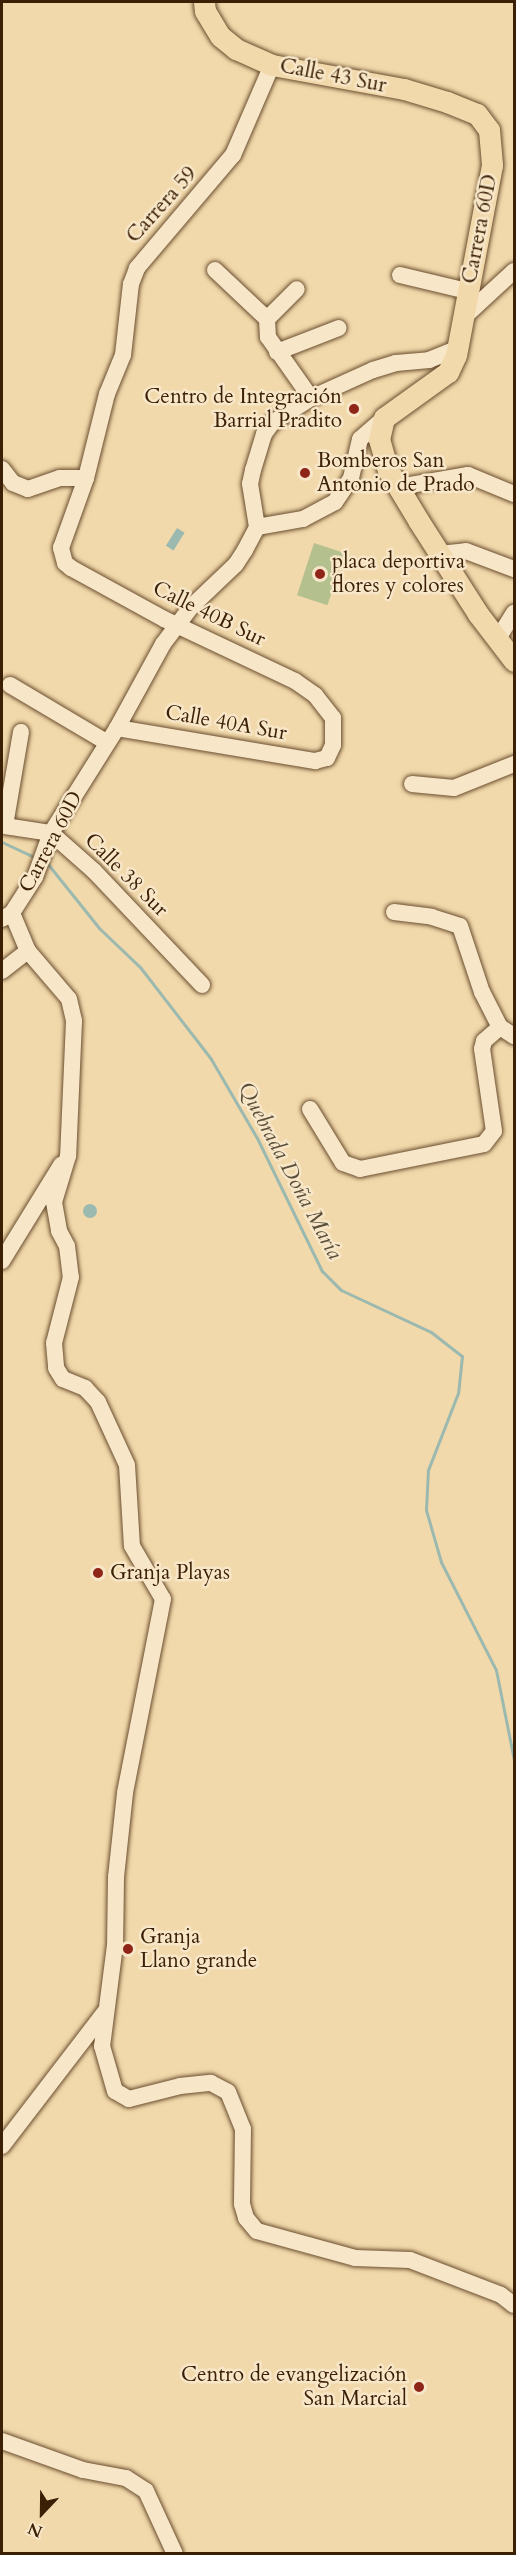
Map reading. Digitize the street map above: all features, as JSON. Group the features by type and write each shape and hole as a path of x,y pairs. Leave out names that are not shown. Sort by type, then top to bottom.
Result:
{"main road":[{"name":"Calle 43 Sur","path":"204,7 220,36 236,49 272,65 404,89 477,114"},
{"name":"Carrera 60D","path":"384,418 448,372 458,348 492,165 489,130 477,114"},
{"path":"384,418 380,453 439,554 509,627 514,661"}],"street":[{"name":"Carrera 59","path":"62,556 71,515 86,478 106,394 123,355 131,284 137,268 189,212 233,155 272,65"},
{"path":"215,270 267,319 268,337 311,398"},
{"path":"464,317 514,270"},
{"path":"400,275 467,291"},
{"path":"267,319 297,289"},
{"path":"277,352 339,327"},
{"path":"384,418 360,439 345,489 323,512 257,527 250,484 264,434 272,423 311,398 384,366 429,360 458,348"},
{"path":"353,465 359,456 380,453"},
{"path":"2,469 13,483 28,489 60,478 86,478"},
{"path":"399,487 468,475 514,494"},
{"name":"Carrera 60D","path":"104,2012 115,1945 116,1877 125,1794 163,1599 132,1546 134,1522 128,1465 98,1402 85,1388 63,1379 56,1368 54,1343 71,1277 67,1246 59,1231 54,1202 68,1156 74,1021 69,999 28,951 5,913 35,877 50,838 106,742 117,728 163,645 191,607 236,564 257,527"},
{"path":"439,554 466,551 514,569"},
{"name":"Calle 40B Sur","path":"62,556 71,568 179,626 295,681 315,695 333,718 333,745 327,758"},
{"path":"10,686 106,742"},
{"name":"Calle 40A Sur","path":"117,728 315,761 327,758"},
{"path":"3,827 8,767 21,732"},
{"path":"412,784 454,788 514,764"},
{"name":"Calle 38 Sur","path":"3,827 50,838 94,871 202,985"},
{"path":"310,1109 343,1163 360,1169 483,1144 494,1131 482,1049 484,1041 507,1032 482,992 460,926 432,916 394,912"},
{"path":"2,971 28,951"},
{"path":"2,1262 44,1187 68,1156"},
{"path":"2,2146 104,2012"},
{"path":"104,2012 102,2046 115,2091 129,2099 180,2086 211,2083 228,2092 243,2128 242,2204 246,2218 257,2231 355,2258 410,2260 501,2295 514,2305"},
{"path":"2,2440 83,2470 126,2478 146,2491 175,2553"}],"green space":[{"name":"placa deportiva flores y colores","path":"314,543 344,553 327,605 297,595"}],"water":[{"path":"177,528 185,533 174,551 166,546"},
{"path":"90,1204 95,1206 97,1211 95,1216 90,1218 85,1216 83,1211 85,1206"}],"waterway":[{"name":"Quebrada Doña María","path":"2,842 36,858"},
{"name":"Quebrada Doña María","path":"47,863 99,928 140,967 211,1059 257,1138 322,1271 341,1290 431,1332 462,1356 458,1393 428,1470 426,1510 441,1562 496,1670 514,1760"}],"place":[{"name":"Centro de Integración Barrial Pradito","path":"354,409"},
{"name":"Bomberos San Antonio de Prado","path":"305,473"},
{"name":"placa deportiva flores y colores","path":"320,574"},
{"name":"Granja Playas","path":"98,1573"},
{"name":"Granja Llano grande","path":"128,1949"},
{"name":"Centro de evangelización San Marcial","path":"419,2387"}]}
